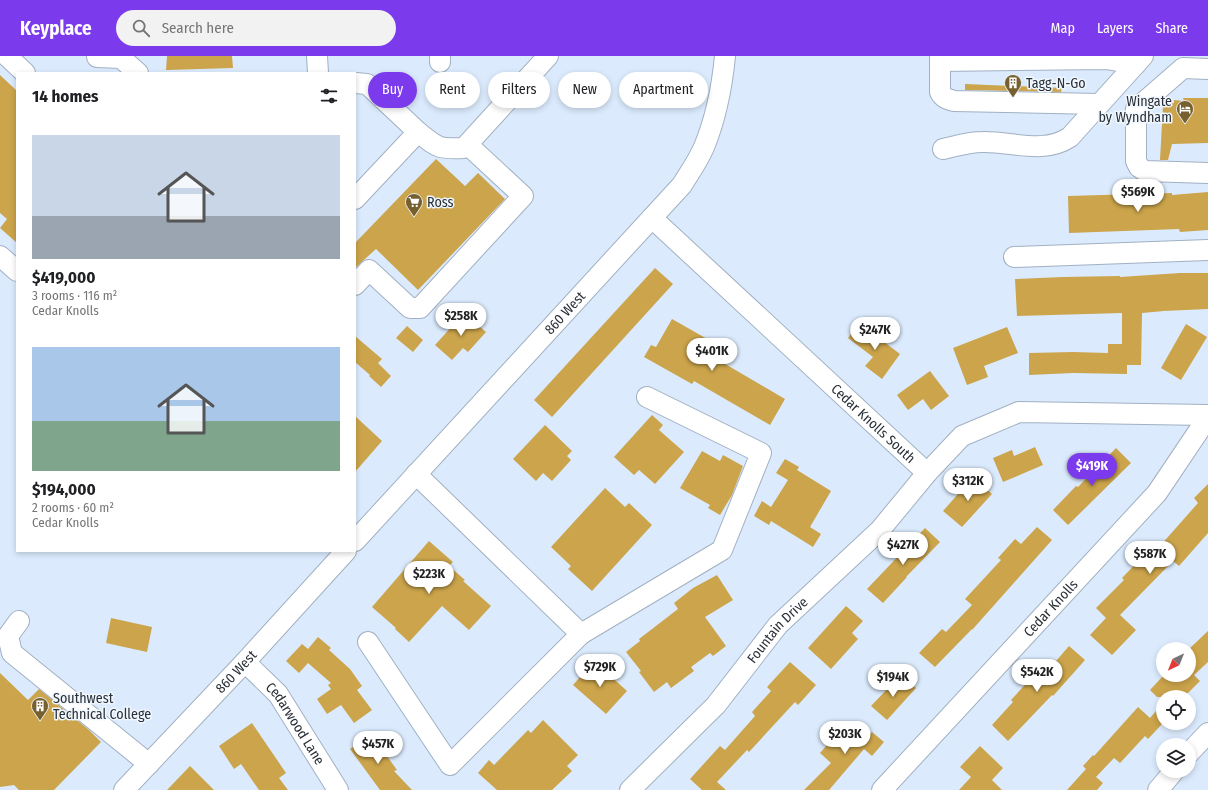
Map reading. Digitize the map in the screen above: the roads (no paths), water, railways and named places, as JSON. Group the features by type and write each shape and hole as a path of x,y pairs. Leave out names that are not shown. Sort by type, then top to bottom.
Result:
{"street":[{"path":"7,56 24,72"},
{"path":"317,56 318,72"},
{"path":"356,83 367,84 418,132 436,146 448,149 464,148 548,56"},
{"name":"860 West","path":"356,540 682,185 704,148 717,108 723,75 724,56"},
{"path":"97,62 121,58 137,72"},
{"path":"1099,104 954,101 942,96 940,92 940,58 1112,58 1140,60"},
{"path":"943,149 983,142 1043,147 1055,144 1070,137 1140,60"},
{"path":"1208,69 1181,62 1136,109 1136,161 1139,167 1145,171 1208,173"},
{"path":"356,198 418,132"},
{"path":"356,284 369,270 410,308 420,308 523,196 468,145"},
{"name":"Cedar Knolls South","path":"652,218 926,472 962,436 1019,412 1208,416"},
{"path":"1014,257 1208,250"},
{"path":"0,256 16,270"},
{"path":"368,642 450,765 581,634 722,550 760,453 647,397"},
{"name":"Cedar Knolls","path":"882,790 1157,493 1208,416"},
{"name":"Fountain Drive","path":"630,790 716,705 778,625 880,530 926,472"},
{"path":"416,474 581,634"},
{"name":"860 West","path":"124,790 245,662 345,552"},
{"path":"19,621 8,636 12,652 149,764"},
{"name":"Cedarwood Lane","path":"245,662 278,694 338,790"},
{"path":"1196,746 1208,733"},
{"path":"1158,790 1168,778"}],"place":[{"name":"Tagg-N-Go","path":"1013,98"},
{"name":"Wingate by Wyndham","path":"1185,124"},
{"name":"Ross","path":"414,217"},
{"name":"Southwest Technical College","path":"40,721"}]}
